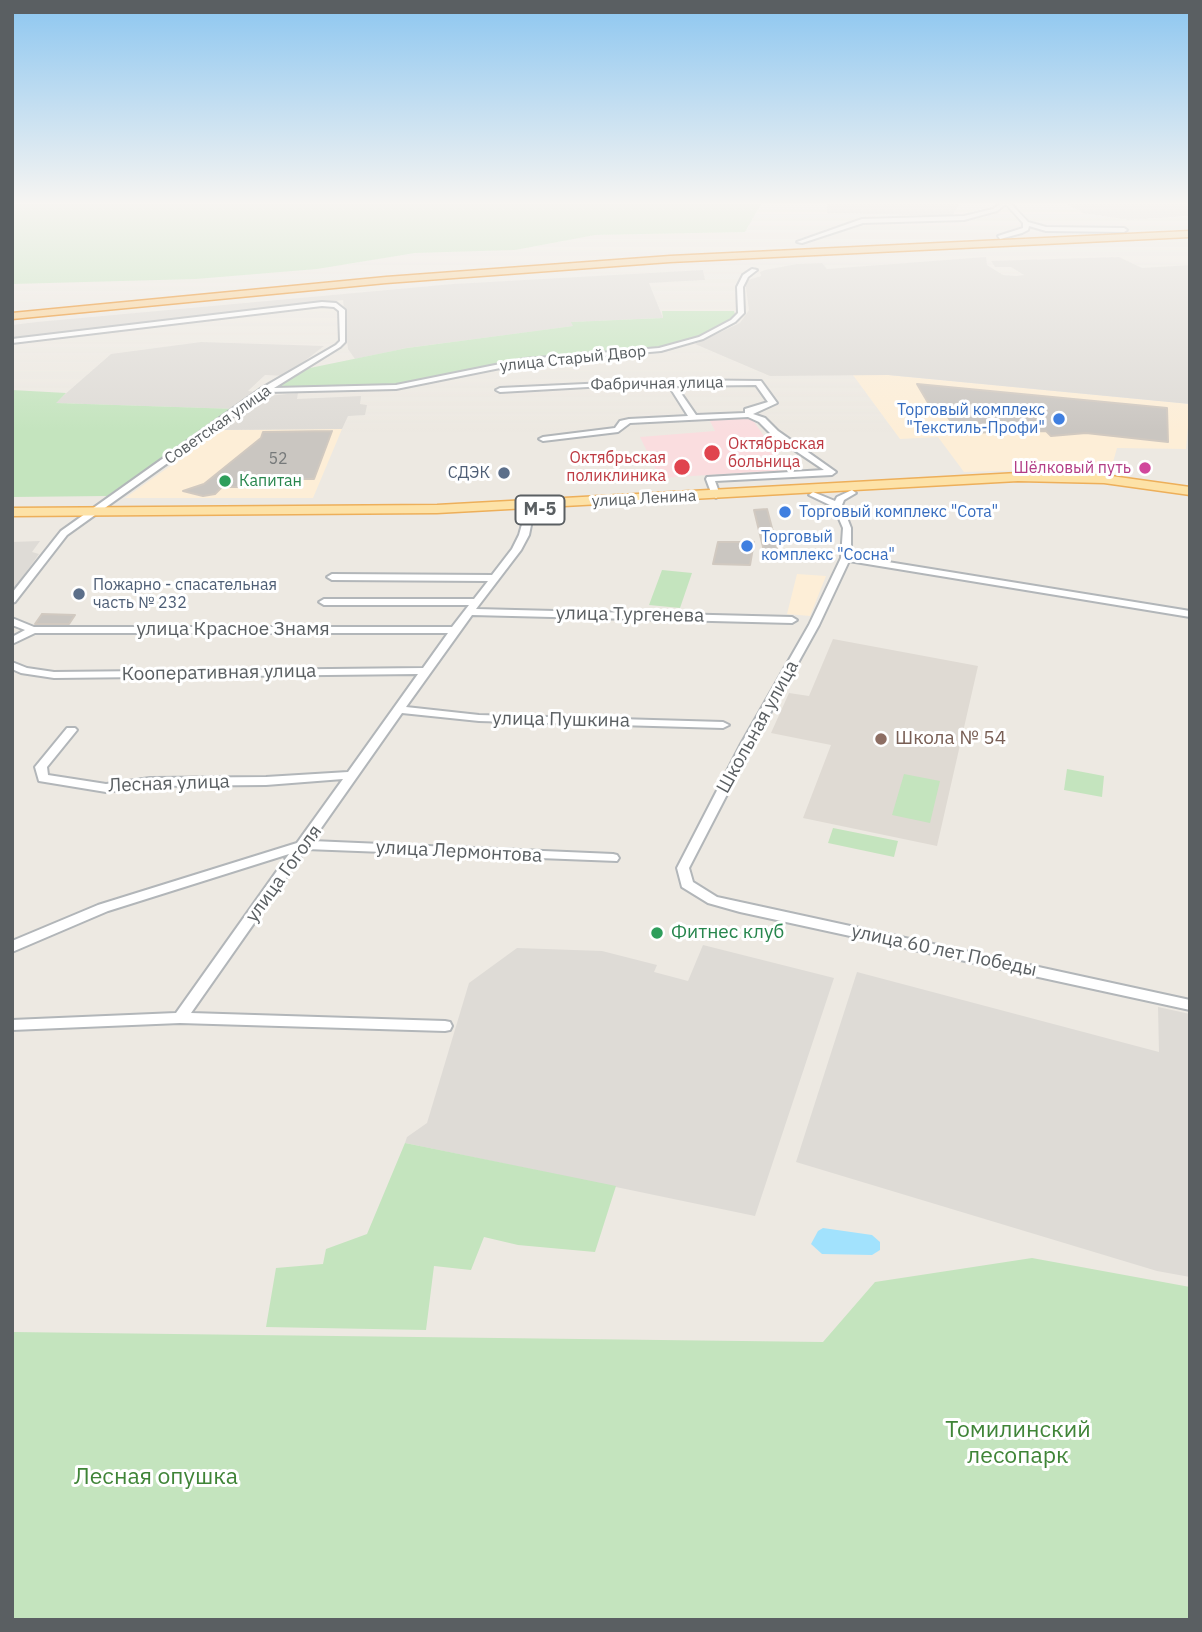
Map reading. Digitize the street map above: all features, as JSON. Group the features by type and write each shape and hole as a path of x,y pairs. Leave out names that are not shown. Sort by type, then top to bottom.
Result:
{"highway":[{"path":"12,309 322,280"},
{"path":"12,316 384,280"}],"main road":[{"name":"улица Ленина","path":"12,517 412,509 1052,477 1104,479 1190,493"},
{"name":"улица Ленина","path":"12,512 372,515 530,510 1053,483 1190,493"}],"street":[{"name":"улица Старый Двор","path":"265,390 396,387 525,361 659,350 701,338 733,321 741,313 740,287 743,280"},
{"name":"Советская улица","path":"12,341 328,303 342,310 343,341 265,390 91,514"},
{"name":"Фабричная улица","path":"500,390 670,382 758,383 772,403 748,411 749,415"},
{"path":"670,382 693,417"},
{"path":"543,439 618,430 622,423 629,421 749,415 762,420 775,433 832,472 710,480 716,495"},
{"path":"813,495 838,505 840,499 852,493"},
{"name":"Школьная улица","path":"699,893 687,884 683,868 747,744 814,625 846,558 847,528 838,505"},
{"name":"улица Гоголя","path":"180,1018 524,536 530,510"},
{"path":"12,600 52,545 91,514"},
{"path":"846,558 1185,614"},
{"path":"332,577 495,578"},
{"name":"улица Красное Знамя","path":"324,602 476,602"},
{"name":"улица Тургенева","path":"468,612 792,620"},
{"name":"улица Красное Знамя","path":"12,621 33,630 455,630"},
{"path":"12,640 33,630"},
{"name":"Кооперативная улица","path":"12,665 25,671 54,674 427,671"},
{"name":"улица Пушкина","path":"400,710 479,718 723,725"},
{"name":"Лесная улица","path":"71,730 41,767 43,778 106,788 150,782 266,781 354,775"},
{"name":"улица Лермонтова","path":"12,947 103,908 305,845 613,858"},
{"name":"улица 60 лет Победы","path":"699,893 740,907 1190,1005"},
{"path":"12,1026 180,1018 445,1026"}],"shaded area":[{"path":"522,280 702,280 649,283 663,318 572,322 574,326 407,348 355,359 348,349 343,300 12,339 12,325 453,284"},
{"path":"1190,280 1190,404 888,375 770,376 695,344 740,323 749,310 745,281"},
{"path":"201,342 324,346 285,376 265,375 248,391 256,392 236,409 55,403 111,354"},
{"path":"853,375 888,375 1190,404 1186,449 1117,448 1110,473 1031,470 964,472 938,437 900,439"},
{"path":"298,393 297,399 361,396 360,404 367,405 365,415 348,416 342,429 221,430 267,396"},
{"name":"Октябрьская больница","path":"750,416 788,470 660,478 640,437 715,431 709,419"},
{"path":"342,429 313,498 125,498 221,430"},
{"path":"40,541 32,552 39,554 12,592 12,542"},
{"path":"797,574 826,576 810,616 787,614"},
{"name":"Школа № 54","path":"833,639 978,666 937,846 803,818 831,745 771,733 789,693 809,696"},
{"path":"703,945 834,978 755,1216 405,1143 407,1137 427,1123 469,983 517,948 602,951 657,965 654,972 688,981"},
{"path":"857,972 1159,1052 1158,1007 1190,1014 1190,1277 1157,1271 796,1162"}],"green space":[{"path":"12,280 153,280 12,284"},
{"path":"662,311 734,311 736,317 699,337 663,347 529,358 450,377 394,386 277,387 305,369 407,348 573,326 571,322 663,318"},
{"path":"12,390 66,393 56,403 236,409 107,496 12,497"},
{"path":"662,570 692,573 680,608 649,605"},
{"path":"1067,769 1104,776 1102,797 1064,790"},
{"path":"904,774 940,781 930,823 892,815"},
{"path":"833,828 898,841 894,857 828,843"},
{"path":"405,1143 616,1186 595,1252 518,1245 484,1237 471,1270 434,1266 426,1330 266,1327 276,1268 323,1264 326,1249 367,1234"},
{"name":"Лесная опушка","path":"1032,1258 1190,1287 1190,1620 12,1620 12,1332 823,1342 875,1282"}],"water":[{"path":"823,1228 872,1235 880,1242 880,1250 872,1255 822,1254 811,1244 818,1231"}],"building":[{"name":"Торговый комплекс \"Текстиль-Профи\"","path":"917,384 1167,408 1168,442 1086,433 1051,436 1046,431 959,433 940,406 930,406"},
{"path":"332,431 314,479 301,479 298,487 222,487 215,494 203,496 183,491 204,484 261,438 263,432"},
{"path":"767,509 778,551 764,551 754,510"},
{"name":"Торговый комплекс \"Сосна\"","path":"718,542 754,542 750,565 713,564"},
{"path":"42,614 75,615 69,624 35,624"}],"place":[{"name":"Торговый комплекс \"Текстиль-Профи\"","path":"1059,419"},
{"name":"Октябрьская больница","path":"712,453"},
{"name":"Октябрьская поликлиника","path":"682,467"},
{"name":"Шёлковый путь","path":"1145,468"},
{"name":"СДЭК","path":"504,473"},
{"name":"Капитан","path":"225,481"},
{"name":"Торговый комплекс \"Сота\"","path":"785,512"},
{"name":"Торговый комплекс \"Сосна\"","path":"747,546"},
{"name":"Пожарно - спасательная часть № 232","path":"79,594"},
{"name":"Школа № 54","path":"881,739"},
{"name":"Фитнес клуб","path":"657,933"}],"park label":[{"name":"Томилинский лесопарк","path":"1018,1443"}]}
